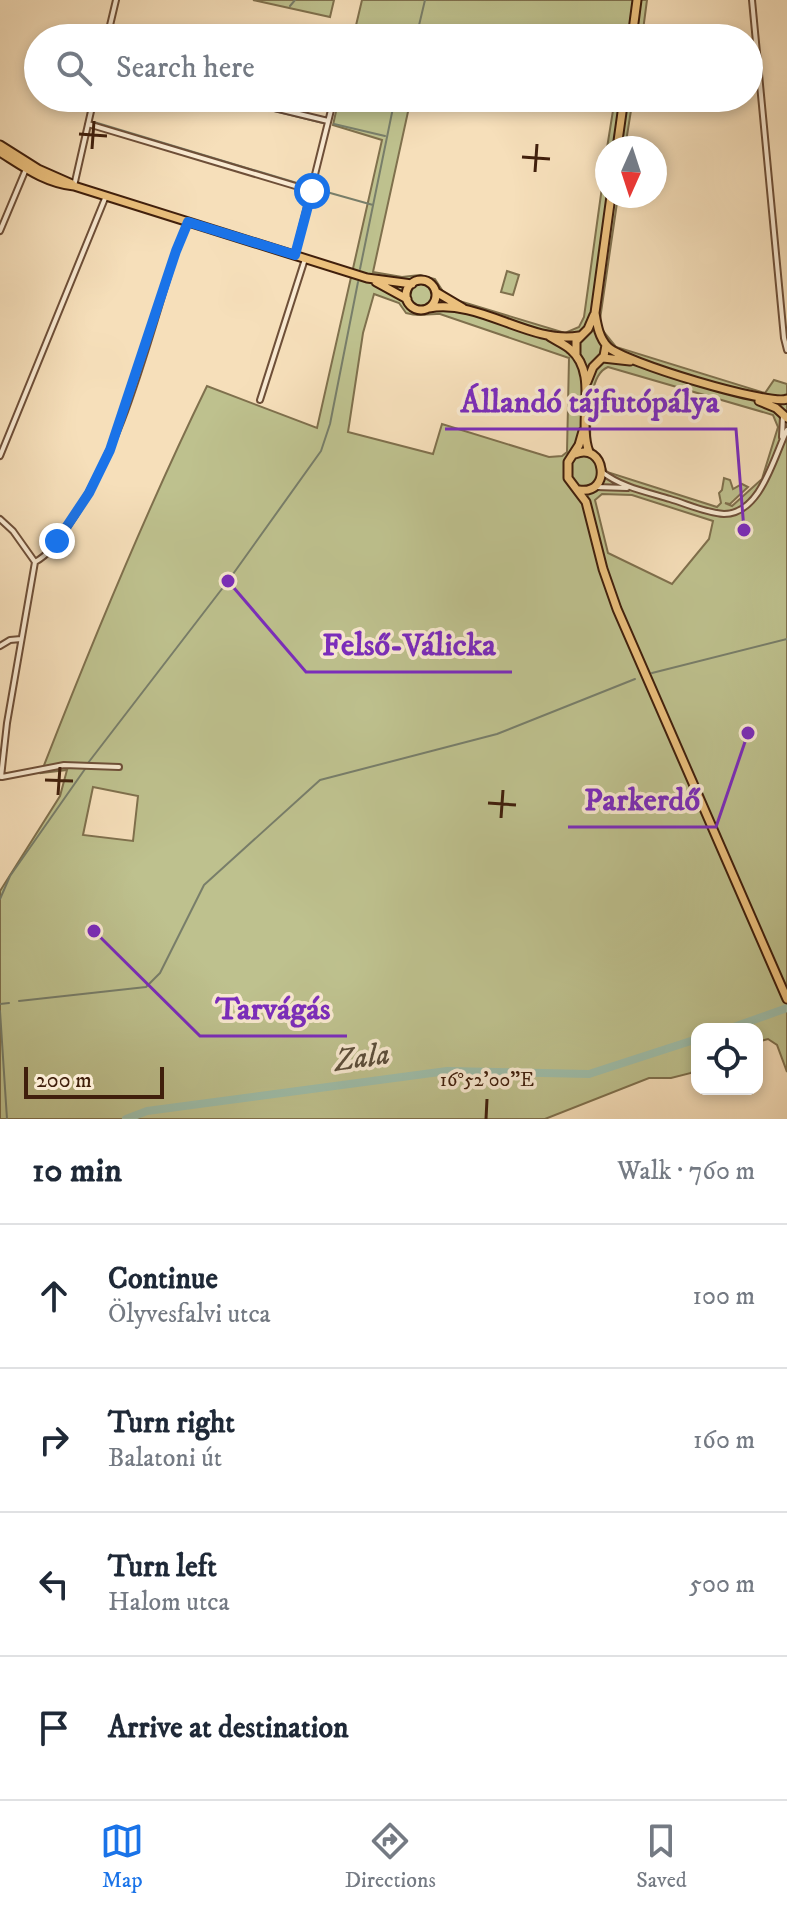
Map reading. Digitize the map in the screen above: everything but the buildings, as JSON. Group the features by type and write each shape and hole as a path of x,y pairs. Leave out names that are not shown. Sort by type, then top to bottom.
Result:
{"main road":[{"path":"634,24 637,0"},
{"path":"619,136 622,112"},
{"path":"0,145 38,169 74,186"},
{"path":"0,152 46,179 367,278 412,284 425,281 436,292 436,300 429,308"},
{"path":"609,208 595,313 575,343 586,384 583,431 575,454 568,462 569,481 586,502 603,569 621,620 787,999"},
{"path":"367,278 407,300 415,309 465,309"},
{"path":"407,300 407,291 412,284"},
{"path":"436,292 465,309 544,333 567,346 578,358 640,363"},
{"path":"586,384 606,351 595,313"},
{"path":"544,333 581,335 593,332 612,350 640,363 750,396 785,400 783,415 750,396"},
{"path":"583,431 589,452 597,458 601,470 589,513"},
{"path":"575,454 589,452"},
{"path":"577,490 594,488"}],"street":[{"path":"110,24 116,0"},
{"path":"752,0 754,24"},
{"path":"74,186 91,112"},
{"path":"291,112 328,121"},
{"path":"295,255 330,112"},
{"path":"763,112 787,350"},
{"path":"88,124 312,191"},
{"path":"0,231 26,169"},
{"path":"0,456 106,196"},
{"path":"35,562 47,554 78,511 110,450 188,222"},
{"path":"260,400 305,259"},
{"path":"783,415 784,440"},
{"path":"601,470 616,481 634,488 723,514 735,512 747,504 768,477 787,430"},
{"path":"594,488 634,488"},
{"path":"0,519 13,531 35,562 0,778 64,765 119,767"},
{"path":"0,646 10,640 21,639"}],"green space":[{"path":"253,0 334,0 330,17"},
{"path":"362,0 647,0 644,24 356,24"},
{"path":"336,112 408,112 373,272 435,279 444,293 456,300 565,333 579,327 584,317 599,208 616,208 599,326 616,347 765,393 774,380 787,384 787,1072 777,1045 768,1039 763,1040 763,1023 691,1023 691,1073 671,1078 649,1078 545,1119 0,1119 0,891 60,796 67,770 41,773 162,482 207,386 317,428 382,140 333,125","holes":["374,294 399,303 406,313 440,314 569,358 567,452 562,456 549,457 442,424 433,454 348,432 363,333","608,367 773,415 778,427 762,479 732,506 725,503 730,504 748,487 742,484 733,489 730,480 724,478 719,493 721,503 717,507 607,472 590,446 593,390 601,372","602,494 632,495 713,521 709,539 672,584 608,553 595,500","93,787 138,796 133,841 83,835"]},
{"path":"613,112 631,112 627,136 609,136"},
{"path":"507,271 519,275 513,295 501,292"}],"waterway":[{"path":"290,6 295,0"},
{"path":"419,24 425,0"},
{"path":"279,112 323,123"},
{"path":"360,269 392,112"},
{"path":"94,122 307,186"},
{"path":"334,124 385,136"},
{"path":"316,189 373,205"},
{"path":"88,763 228,581 321,451 330,424 358,282"},
{"path":"652,673 787,639"},
{"path":"19,1001 146,987 160,973 204,885 320,780 497,734 635,679"},
{"path":"0,899 10,876 85,769"},
{"path":"0,1004 9,1003"},
{"name":"Zala","path":"745,1023 787,1008"},
{"path":"0,1011 7,1119"},
{"name":"Zala","path":"126,1119 147,1111 447,1071 589,1074 691,1041"}],"place":[{"name":"Állandó tájfutópálya","path":"744,530"},
{"name":"Felső-Válicka","path":"228,581"},
{"name":"Parkerdő","path":"748,733"},
{"name":"Tarvágás","path":"94,931"}],"route":[{"path":"57,541 89,493 110,450 188,222 295,255 312,191"}]}
